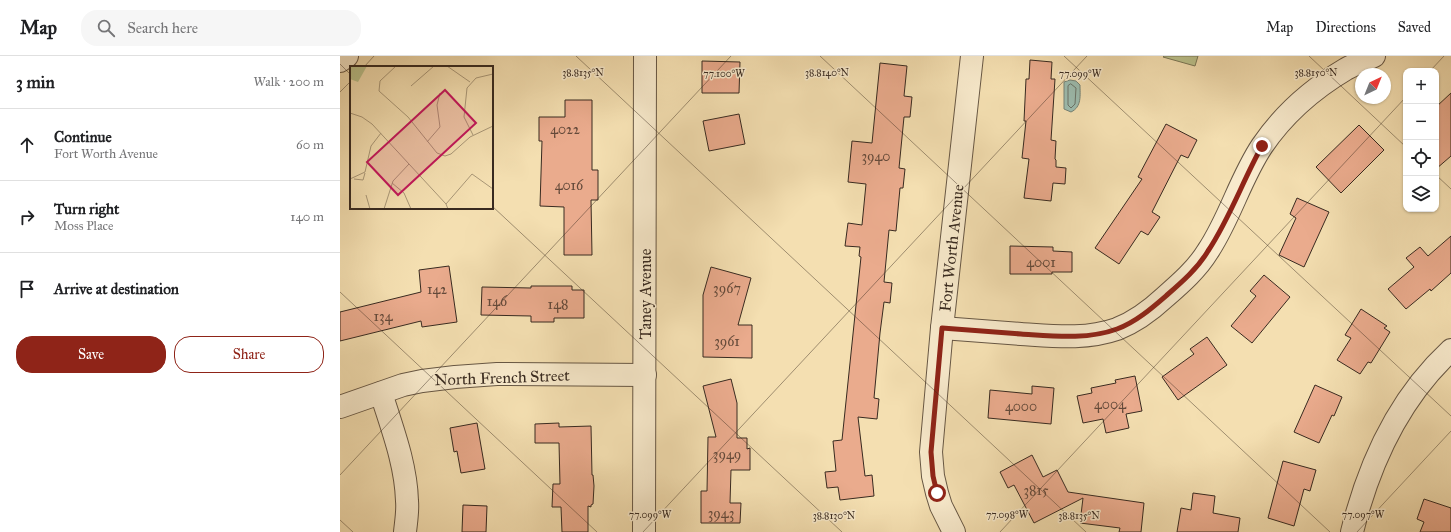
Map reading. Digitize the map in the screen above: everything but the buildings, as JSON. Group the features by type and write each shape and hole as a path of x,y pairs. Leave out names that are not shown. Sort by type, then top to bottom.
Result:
{"street":[{"path":"340,61 347,56"},
{"name":"Taney Avenue","path":"644,532 645,56"},
{"name":"Fort Worth Avenue","path":"954,532 941,506 937,493 933,476 931,452 942,328 972,56"},
{"path":"942,328 1041,335 1080,336 1117,329 1146,313 1193,271 1208,251 1226,220 1262,146 1279,124 1321,84 1348,68 1374,56"},
{"path":"1352,532 1360,500 1370,473 1382,444 1395,420 1421,382 1451,350"},
{"name":"North French Street","path":"340,408 381,393 422,381 455,377 497,374 644,375"},
{"path":"381,393 395,436 404,477 407,502 405,532"}],"green space":[{"path":"1198,56 1195,66 1163,57"}],"water":[{"path":"1070,80 1076,81 1080,85 1079,104 1075,110 1071,112 1064,109 1064,82"}],"route":[{"path":"937,493 933,476 931,452 942,328 1041,335 1080,336 1117,329 1131,322 1146,313 1175,288 1193,271 1208,251 1226,220 1262,146"}]}
